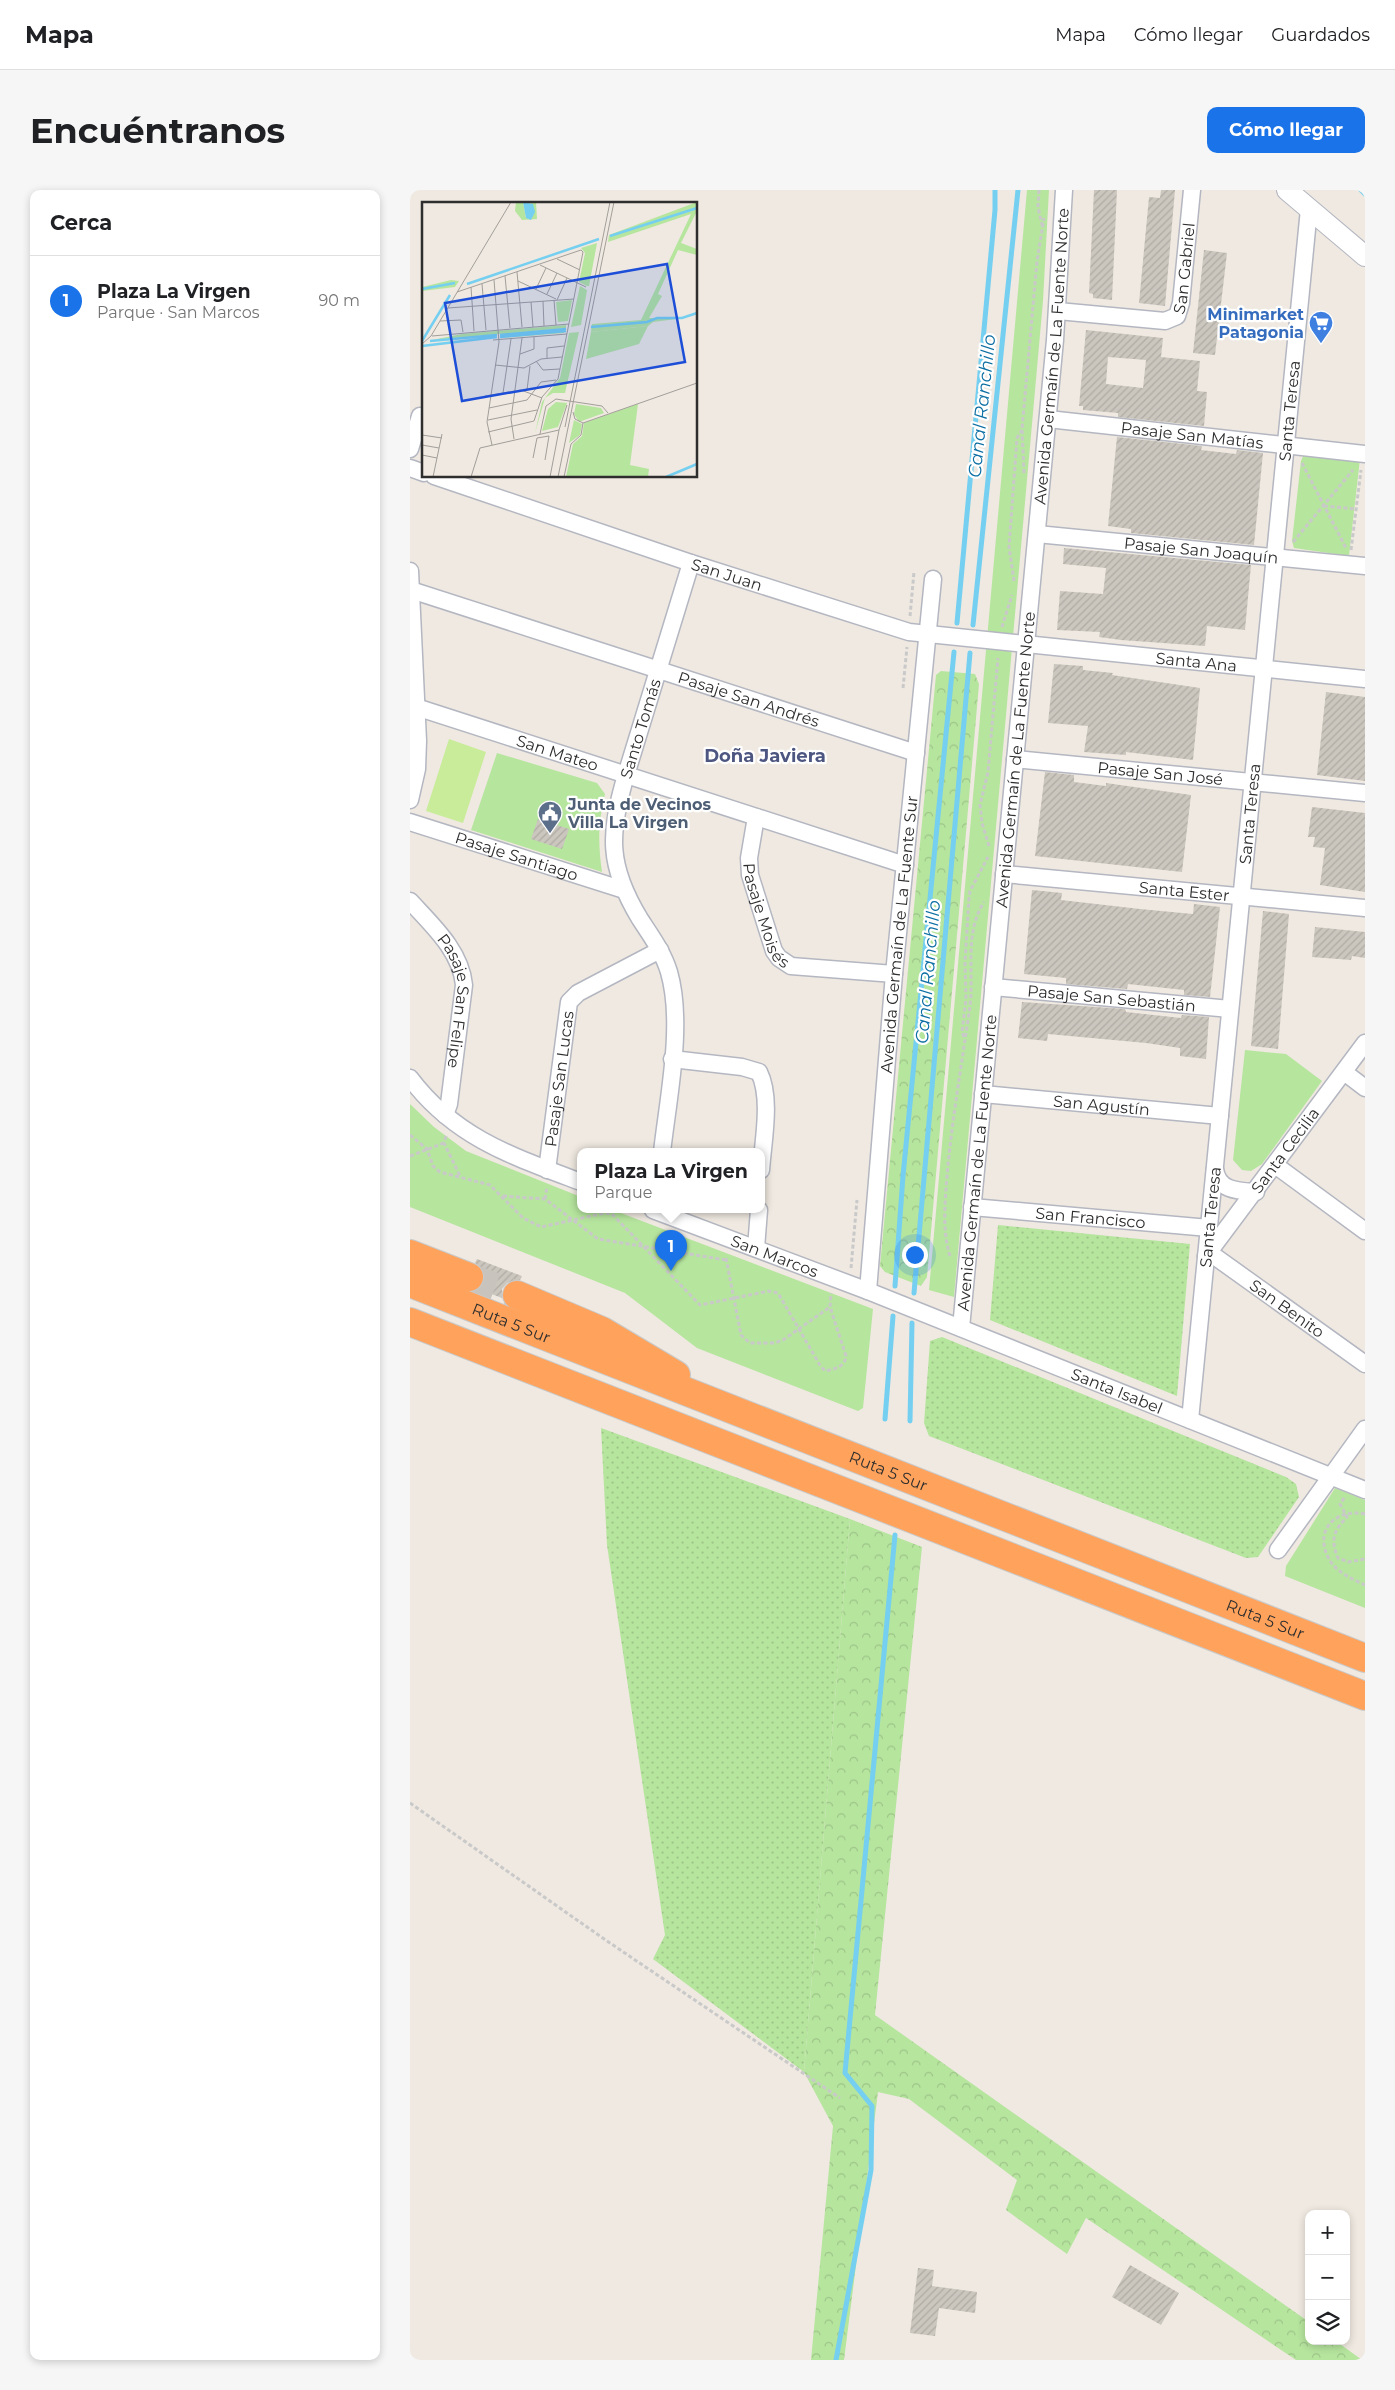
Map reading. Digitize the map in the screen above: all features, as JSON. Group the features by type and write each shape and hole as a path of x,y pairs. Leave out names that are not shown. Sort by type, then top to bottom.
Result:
{"highway":[{"path":"410,1254 469,1277"},
{"name":"Ruta 5 Sur","path":"410,1284 760,1423 1365,1658"},
{"path":"517,1295 602,1331 760,1423"},
{"path":"410,1322 1365,1696"}],"street":[{"name":"Avenida Germaín de La Fuente Norte","path":"961,1328 1058,311 1064,190"},
{"name":"San Gabriel","path":"1058,311 1165,321 1177,316 1181,303 1192,190"},
{"path":"1287,190 1365,256"},
{"name":"Santa Teresa","path":"1190,1420 1208,1255 1209,1228 1264,669 1290,446 1309,209"},
{"path":"410,449 420,416"},
{"name":"Pasaje San Matías","path":"1048,419 1290,446 1361,462"},
{"path":"410,468 422,472"},
{"name":"San Juan","path":"440,478 691,563 886,626 928,635 1026,645"},
{"name":"Pasaje San Joaquín","path":"1037,534 1365,566"},
{"name":"Santo Tomás","path":"662,1148 676,1007 669,971 660,950 624,890 614,850 613,833 618,803 626,774 691,563"},
{"path":"410,571 413,707 417,769 410,800"},
{"name":"Avenida Germaín de La Fuente Sur","path":"868,1291 894,974 933,579"},
{"name":"Pasaje San Andrés","path":"411,590 916,753"},
{"name":"Santa Ana","path":"1026,645 1365,679"},
{"name":"San Mateo","path":"413,707 905,865"},
{"name":"Pasaje San José","path":"1015,759 1365,793"},
{"name":"Pasaje Moisés","path":"756,817 749,858 750,875 778,958 791,966 894,974"},
{"name":"Pasaje Santiago","path":"410,822 624,890"},
{"name":"Santa Ester","path":"1004,874 1365,908"},
{"name":"Pasaje San Felipe","path":"410,900 442,935 464,975 449,1104 445,1115"},
{"name":"Pasaje San Lucas","path":"548,1175 568,1002 578,993 660,950"},
{"name":"Pasaje San Sebastián","path":"993,987 1230,1009"},
{"name":"Santa Cecilia","path":"1208,1255 1365,1043"},
{"path":"672,1059 742,1067 759,1072 765,1084 762,1148"},
{"path":"1344,1072 1365,1088"},
{"path":"410,1078 428,1100 460,1129 548,1175 577,1181"},
{"name":"San Agustín","path":"983,1094 1220,1116"},
{"path":"1275,1165 1365,1230"},
{"path":"1215,1169 1216,1177 1227,1188 1256,1192"},
{"name":"San Francisco","path":"972,1207 1209,1228"},
{"name":"San Marcos","path":"663,1213 868,1291"},
{"path":"756,1248 759,1213"},
{"name":"San Benito","path":"1208,1255 1365,1364"},
{"name":"Santa Isabel","path":"868,1291 1359,1488"},
{"path":"1278,1550 1365,1429"}],"path":[{"path":"1039,190 1039,212 1042,225"},
{"path":"1024,475 1022,429 1037,261 1042,225 1046,214"},
{"path":"1001,631 1013,589 1009,547 1017,438 1022,429"},
{"path":"1290,446 1350,557 1361,462"},
{"path":"1277,557 1361,462"},
{"path":"1324,506 1356,509"},
{"path":"964,1037 962,1032 966,1000 965,962 969,898 970,891 988,859 990,848 980,814 980,805 988,772 998,652"},
{"path":"953,1263 946,1241 945,1205 949,1146 971,999 971,949 976,920 986,899"},
{"path":"448,1131 444,1143 461,1177"},
{"path":"410,1135 427,1149 433,1166 440,1172 490,1185 523,1218 541,1227 605,1213 612,1214 700,1305 769,1291 778,1293 821,1368 826,1371 842,1366 846,1356 830,1307 831,1288"},
{"path":"410,1156 444,1143"},
{"path":"545,1199 548,1175"},
{"path":"502,1196 545,1199 598,1238 726,1260"},
{"path":"728,1254 726,1260 741,1335 750,1343 774,1343 799,1329 830,1307"},
{"path":"1359,1488 1340,1504 1347,1517 1336,1528 1333,1539 1338,1558 1348,1562 1365,1559"},
{"path":"1365,1514 1345,1513 1338,1515 1326,1528 1324,1542 1328,1558 1343,1574 1365,1585"},
{"path":"410,1803 607,1941 840,2098"}],"green space":[{"path":"1027,190 1049,190 1043,301 954,1297 929,1290"},
{"path":"1304,454 1360,459 1349,556 1294,548 1292,541 1301,461"},
{"path":"941,671 975,674 979,684 927,1277 921,1286 885,1272 880,1266 936,675"},
{"path":"449,739 486,752 463,823 426,811"},
{"path":"497,753 597,783 605,794 599,833 602,872 471,830"},
{"path":"1245,1050 1286,1054 1322,1081 1262,1164 1251,1171 1242,1170 1233,1160"},
{"path":"410,1104 434,1127 466,1151 577,1195 577,1213 621,1213 873,1309 863,1408 858,1411 697,1348 625,1293 410,1207"},
{"path":"998,1225 1190,1244 1177,1396 990,1320"},
{"path":"942,1337 1286,1477 1296,1484 1299,1497 1258,1557 1246,1558 929,1436 924,1423 930,1341"},
{"path":"601,1428 850,1519 804,2072 653,1959 665,1935 607,1545"},
{"path":"1335,1488 1365,1500 1365,1608 1285,1576 1286,1566"},
{"path":"850,1519 922,1547 875,2015 1305,2319 1305,2345 1341,2345 1362,2360 1296,2360 1086,2218 1067,2254 1006,2210 1017,2180 909,2099 878,2092 844,2360 811,2360 833,2126 804,2072"}],"building":[{"path":"1094,190 1117,190 1112,300 1093,298 1093,294 1089,293"},
{"path":"1161,190 1175,190 1165,306 1139,303 1149,197 1160,198"},
{"path":"1204,250 1227,253 1215,355 1193,353"},
{"path":"1086,330 1163,338 1161,357 1200,361 1197,391 1207,392 1204,426 1118,417 1118,413 1083,410 1083,406 1079,406","holes":["1108,357 1146,360 1143,388 1106,384"]},
{"path":"1117,437 1202,446 1201,450 1236,454 1237,450 1263,453 1254,545 1131,533 1131,529 1108,526"},
{"path":"1064,548 1251,565 1245,630 1207,626 1205,646 1121,640 1099,637 1100,632 1057,630 1060,591 1103,594 1106,568 1063,564"},
{"path":"1054,664 1083,666 1083,670 1113,673 1112,675 1200,688 1193,760 1126,752 1126,755 1084,752 1088,726 1048,723"},
{"path":"1326,692 1365,697 1365,781 1317,775"},
{"path":"1045,772 1074,775 1074,782 1106,786 1106,783 1191,795 1182,872 1035,856"},
{"path":"1312,807 1365,813 1365,892 1320,885 1325,848 1313,847 1315,837 1308,837"},
{"name":"Junta de Vecinos Villa La Virgen","path":"538,819 569,829 562,849 531,839"},
{"path":"1032,890 1062,893 1061,900 1193,914 1194,904 1220,907 1210,997 1184,995 1184,990 1128,984 1127,989 1066,984 1066,978 1024,974"},
{"path":"1263,911 1289,914 1278,1049 1251,1046"},
{"path":"1315,927 1365,932 1365,958 1352,956 1351,960 1312,957"},
{"path":"1022,1002 1125,1009 1126,1012 1181,1018 1182,1015 1209,1017 1206,1059 1180,1056 1180,1048 1146,1043 1048,1034 1047,1041 1018,1038"},
{"path":"477,1259 522,1276 520,1280 507,1283 502,1289 502,1298 478,1289 483,1283 484,1275 481,1268 475,1263"},
{"path":"1130,2265 1179,2293 1161,2325 1112,2297"},
{"path":"918,2268 934,2270 932,2286 977,2292 975,2313 939,2308 935,2336 910,2333"}],"waterway":[{"path":"957,623 995,210 995,190"},
{"name":"Canal Ranchillo","path":"973,625 1018,190"},
{"path":"1361,190 1365,194"},
{"path":"895,1286 903,1176 954,652"},
{"name":"Canal Ranchillo","path":"914,1293 970,653"},
{"path":"885,1419 893,1316"},
{"name":"Canal Ranchillo","path":"910,1421 912,1323"},
{"path":"836,2360 871,2170 872,2106 845,2073 895,1535"}],"tunnel":[{"path":"469,1277 517,1295"}],"place":[{"name":"Minimarket Patagonia","path":"1321,344"},
{"name":"Junta de Vecinos Villa La Virgen","path":"550,834"},
{"name":"Plaza La Virgen","path":"671,1271"}],"district":[{"name":"Doña Javiera","path":"765,756"}]}
